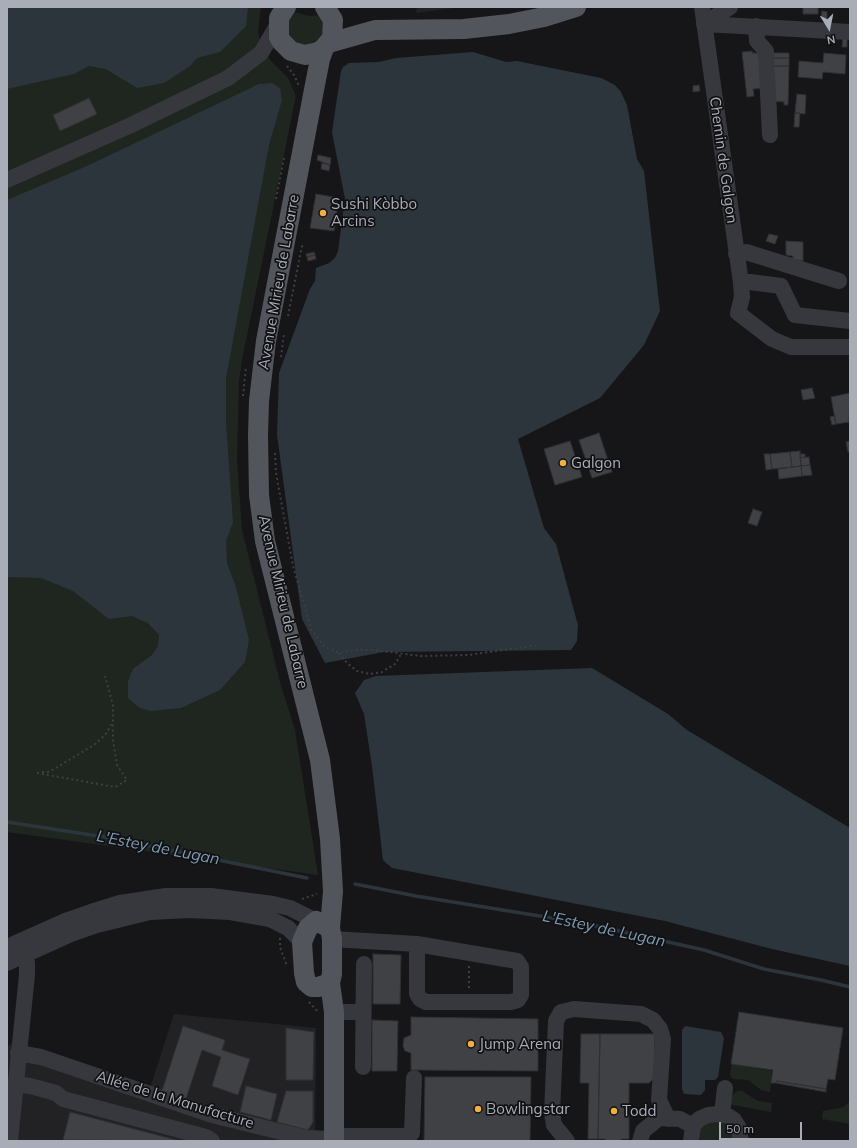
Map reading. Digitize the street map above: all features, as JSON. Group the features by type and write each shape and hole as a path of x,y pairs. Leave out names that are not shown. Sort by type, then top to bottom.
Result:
{"main road":[{"path":"328,11 346,23 375,30 431,30 479,27 544,17 576,7"},
{"name":"Avenue Mirieu de Labarre","path":"316,990 332,974 326,929 328,893 332,864 320,760 266,541 259,487 259,401 266,341 313,95 326,46 334,26 328,11"},
{"name":"Avenue Mirieu de Labarre","path":"280,14 279,37 286,48 291,51 306,71 312,85 313,95"},
{"path":"291,51 305,55 318,52 326,46 375,30"},
{"path":"326,929 308,928 302,942 306,982 316,990 326,1008 329,1019 334,1139"}],"street":[{"name":"Chemin de Galgon","path":"702,7 741,283 742,298 738,313 772,339 791,347 850,347"},
{"path":"704,24 730,7"},
{"path":"7,180 216,85 241,70 261,53 280,14"},
{"path":"704,24 850,32"},
{"path":"756,26 757,41 766,51 770,135"},
{"path":"261,53 278,50 291,51"},
{"path":"736,254 746,252 839,281"},
{"path":"741,283 750,282 781,286 795,315 850,320"},
{"path":"7,963 71,934 150,906 166,896 211,896 273,904 290,908 326,929 417,944 516,961 522,967 521,995 518,1000 511,1002 426,1002 420,999 417,994 417,944"},
{"path":"7,947 65,921 120,903 190,910 230,912 270,919 284,925 302,942"},
{"path":"10,1141 14,1084 27,975 27,963 24,956"},
{"path":"363,1067 364,964"},
{"path":"567,1141 554,1125 552,1113 556,1021 561,1012 574,1009 641,1014 652,1020 660,1029 663,1039 659,1100 668,1119"},
{"path":"329,1019 364,1012"},
{"name":"Allée de la Manufacture","path":"18,1053 41,1057 212,1115 306,1138 334,1139 408,1136 412,1134 414,1078"},
{"path":"14,1084 30,1086 56,1093 64,1098 206,1137 212,1141"},
{"path":"722,1114 725,1088"},
{"path":"640,1141 643,1131 659,1118 680,1119 692,1134 699,1119 708,1115 722,1114 734,1120 739,1128 741,1141"}],"path":[{"path":"287,321 302,246 299,240"},
{"path":"280,362 285,327"},
{"path":"275,450 276,473 287,541 311,629 324,646 339,653 347,663 357,671 369,674 382,672 395,664 401,654"},
{"path":"339,653 368,650 422,656 468,656 539,645"},
{"path":"105,676 113,705 114,721 113,740 117,765 127,780 114,788 37,772 50,772 81,753 105,735 114,721"},
{"path":"290,908 295,901 328,893"},
{"path":"284,925 280,935 280,947 290,972"},
{"path":"469,953 469,1002"},
{"path":"316,990 318,1011 329,1019"}],"shaded area":[{"path":"7,7 261,7 258,32 261,46 271,61 288,78 296,96 242,360 239,382 237,459 242,530 280,682 295,730 318,875 7,832"},
{"path":"7,7 248,7 246,26 220,52 197,58 190,66 164,83 137,88 106,69 89,66 74,74 7,89"},
{"path":"417,7 461,7 416,13"},
{"path":"295,12 309,16 320,15 323,22 323,32 318,40 306,45 298,43 292,38 288,31 289,21"},
{"path":"473,52 506,62 517,61 601,78 615,85 621,92 627,105 637,159 644,171 660,311 644,345 600,398 518,439 544,528 556,544 578,625 577,641 571,650 384,652 325,663 302,619 277,435 279,373 310,289 315,281 316,268 329,263 335,258 338,251 345,199 332,132 341,71 343,67 349,63 379,62 396,58"},
{"path":"272,83 280,88 282,100 269,145 226,378 226,423 233,522 226,541 227,563 236,587 249,640 245,662 220,690 181,708 151,711 140,708 128,698 128,681 133,669 152,655 158,646 159,635 148,623 132,616 109,619 73,591 41,578 7,577 7,200 87,166 259,84"},
{"path":"592,668 668,714 687,730 850,828 850,966 772,949 665,921 392,868 383,860 372,766 364,714 355,693 364,680 376,676"},
{"path":"174,1014 316,1028 315,1141 7,1141 7,1047 13,1042 150,1088"},
{"path":"685,1026 721,1032 724,1038 718,1077 715,1080 705,1080 705,1090 701,1095 684,1094 682,1089 682,1030"},
{"path":"732,1064 772,1071 770,1092 761,1090 748,1080 733,1079 730,1075"},
{"path":"737,1091 742,1091 758,1101 772,1103 771,1112 728,1104 732,1095"},
{"path":"850,1101 850,1124 822,1119 823,1111 844,1107"},
{"path":"717,1120 730,1126 736,1138 728,1141 705,1141 699,1139 700,1128 703,1124"}],"building":[{"path":"803,7 818,7 818,14 803,14"},
{"path":"822,11 827,12 827,19 821,19"},
{"path":"843,37 847,37 847,47 842,47"},
{"path":"752,51 752,53 758,53 764,88 753,89 754,96 747,97 742,52"},
{"path":"773,53 789,53 789,58 773,58"},
{"path":"824,53 846,55 845,74 823,72 822,79 798,77 799,61 823,63"},
{"path":"773,58 789,58 789,66 773,66"},
{"path":"773,66 789,66 788,105 784,105 784,102 772,101"},
{"path":"699,85 700,91 693,92 693,86"},
{"path":"797,94 806,95 805,114 795,113"},
{"path":"89,98 97,114 60,131 53,115"},
{"path":"795,113 800,113 799,127 794,127"},
{"path":"318,155 331,158 330,165 317,160"},
{"path":"322,163 330,165 329,171 321,169"},
{"path":"316,194 339,198 334,231 310,228"},
{"path":"769,234 778,236 775,244 766,241"},
{"path":"786,241 803,242 803,261 793,259 793,256 786,255"},
{"path":"314,252 315,255 307,257 306,254"},
{"path":"315,255 316,259 308,261 307,257"},
{"path":"812,388 815,398 803,400 801,390"},
{"path":"850,393 849,422 836,424 831,397"},
{"path":"834,416 836,424 832,425 830,417"},
{"path":"599,433 612,472 592,478 579,440"},
{"name":"Galgon","path":"570,441 582,477 555,485 544,449"},
{"path":"850,441 850,452 848,452 846,442"},
{"path":"800,451 801,466 792,467 790,452"},
{"path":"790,452 792,467 772,469 770,454"},
{"path":"764,454 770,454 772,469 766,470"},
{"path":"800,454 805,454 805,457 800,458"},
{"path":"809,457 810,465 801,466 800,458"},
{"path":"810,465 812,475 802,476 801,466"},
{"path":"801,466 802,476 779,479 778,469"},
{"path":"753,509 762,512 757,526 748,523"},
{"path":"373,954 401,955 400,1004 373,1004"},
{"path":"739,1012 843,1028 835,1080 828,1079 826,1089 777,1081 776,1083 771,1083 773,1070 731,1064"},
{"name":"Jump Arena","path":"411,1017 538,1019 538,1071 411,1070 411,1053 405,1051 403,1046 404,1038 411,1035"},
{"path":"372,1020 398,1021 397,1071 372,1071"},
{"path":"183,1026 225,1040 222,1050 250,1059 238,1095 212,1086 221,1057 202,1050 186,1099 162,1091"},
{"path":"286,1028 314,1032 313,1080 286,1080"},
{"path":"581,1034 600,1034 598,1139 588,1139 589,1083 580,1083"},
{"name":"Todd","path":"600,1034 655,1034 654,1078 649,1083 629,1083 629,1139 621,1139 621,1141 605,1141 605,1139 598,1139"},
{"name":"Bowlingstar","path":"425,1077 531,1077 530,1141 424,1141"},
{"path":"777,1081 826,1089 826,1092 776,1083"},
{"path":"246,1086 277,1094 271,1120 240,1112"},
{"path":"286,1091 313,1091 313,1122 308,1130 277,1122"},
{"path":"70,1112 180,1141 63,1140"}],"waterway":[{"name":"L'Estey de Lugan","path":"7,822 105,837 307,878"},
{"name":"L'Estey de Lugan","path":"355,884 416,896 583,923 704,950 764,969 850,987"}],"place":[{"name":"Sushi Kòbbo Arcins","path":"323,213"},
{"name":"Galgon","path":"563,463"},
{"name":"Jump Arena","path":"471,1044"},
{"name":"Bowlingstar","path":"478,1109"},
{"name":"Todd","path":"614,1111"}]}
